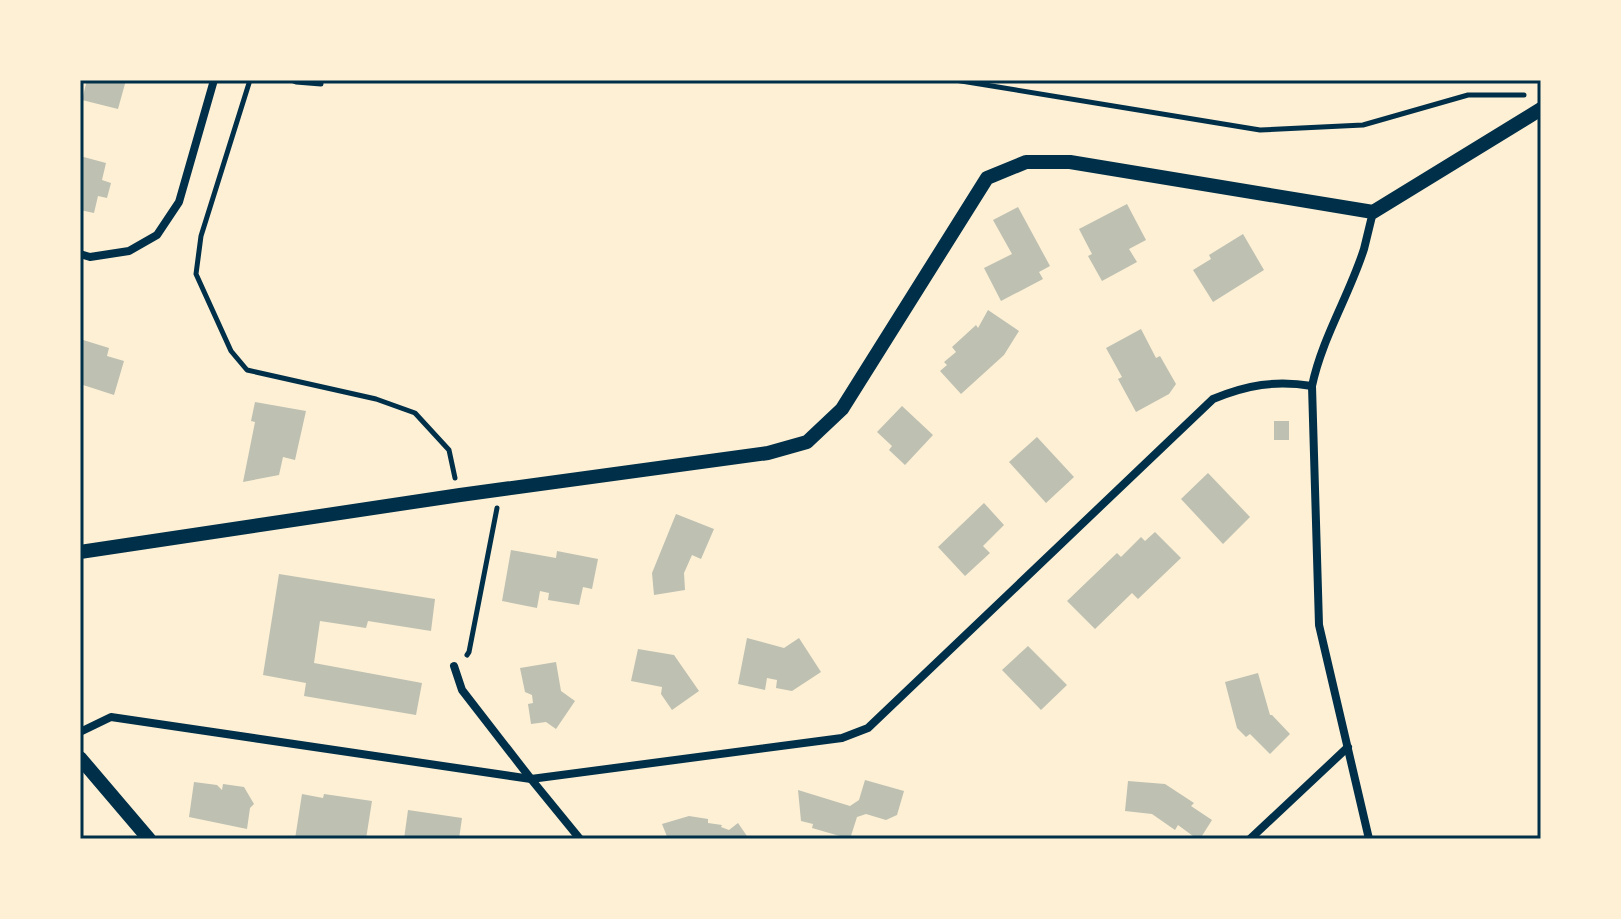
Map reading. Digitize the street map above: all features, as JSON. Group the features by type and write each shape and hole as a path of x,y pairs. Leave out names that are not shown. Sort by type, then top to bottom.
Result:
{"street":[{"path":"80,254 90,257 129,251 157,235 179,202 214,80"},
{"path":"80,552 768,453 807,442 842,409 987,178 1026,162 1070,162 1373,212 1541,109"},
{"path":"1369,839 1319,625 1312,386 1328,334 1363,250 1373,212"},
{"path":"80,732 111,717 531,779 842,738 868,728 1213,399 1239,388 1261,385 1312,386"},
{"path":"454,666 462,690 580,839"},
{"path":"1250,839 1348,747"},
{"path":"80,758 149,839"}],"path":[{"path":"250,80 201,236 196,274 231,351 247,370 376,399 415,413 449,450 460,495"},
{"path":"291,80 321,84"},
{"path":"955,80 1260,130 1363,125 1468,95 1526,95"},
{"path":"454,666 469,652 501,489"}],"building":[{"path":"87,80 126,80 118,109 82,100"},
{"path":"80,156 106,163 102,180 111,183 107,198 98,196 94,213 80,210"},
{"path":"1127,204 1146,240 1129,249 1137,262 1102,281 1088,256 1092,254 1079,229"},
{"path":"1018,207 1050,266 1039,272 1043,279 1001,301 984,268 1012,254 993,220"},
{"path":"1243,234 1264,270 1213,302 1193,270 1211,259 1209,255"},
{"path":"988,310 1019,331 1004,355 961,394 940,371 947,365 944,362 956,352 952,347 976,325 978,328"},
{"path":"1141,329 1156,358 1160,356 1176,384 1169,394 1136,412 1106,348"},
{"path":"80,339 109,348 107,356 124,361 114,395 80,384"},
{"path":"255,402 306,411 295,460 283,457 279,475 243,482 255,422 251,421"},
{"path":"902,406 933,435 905,465 889,450 892,446 877,432"},
{"path":"1274,421 1289,421 1289,440 1274,440"},
{"path":"1037,437 1074,477 1046,503 1009,462"},
{"path":"1208,473 1250,517 1223,544 1181,499"},
{"path":"984,503 1004,525 983,546 990,553 965,576 938,547"},
{"path":"676,514 714,529 701,559 692,555 684,573 685,590 654,595 652,573"},
{"path":"1155,532 1181,558 1138,599 1132,593 1095,629 1067,601 1117,553 1121,557 1141,537 1145,541"},
{"path":"511,550 556,558 557,551 598,559 592,589 583,587 579,605 548,600 549,593 540,591 537,608 502,601"},
{"path":"279,574 435,599 431,631 368,621 366,628 320,621 314,663 422,683 416,715 304,696 306,683 263,675"},
{"path":"747,638 784,648 799,638 821,672 792,691 776,688 777,680 767,678 765,690 738,684"},
{"path":"1028,646 1067,685 1041,710 1002,670"},
{"path":"638,649 674,655 699,691 672,710 661,694 662,687 631,681"},
{"path":"556,662 561,691 575,701 556,729 546,722 531,724 528,704 533,703 532,695 525,692 520,668"},
{"path":"1258,673 1270,715 1290,734 1270,754 1250,734 1246,737 1237,728 1225,682"},
{"path":"865,780 904,791 897,815 886,820 866,814 857,817 850,839 812,828 813,824 801,821 798,790 850,806 859,800"},
{"path":"1128,781 1165,784 1194,803 1191,806 1212,820 1197,839 1178,825 1175,830 1152,814 1125,811"},
{"path":"194,782 217,785 222,790 223,784 244,787 254,804 250,808 247,829 189,817"},
{"path":"302,794 372,801 366,839 295,839"},
{"path":"408,810 462,818 459,839 404,839"},
{"path":"689,816 708,819 708,823 722,825 729,830 738,823 749,839 668,839 662,824"}]}
